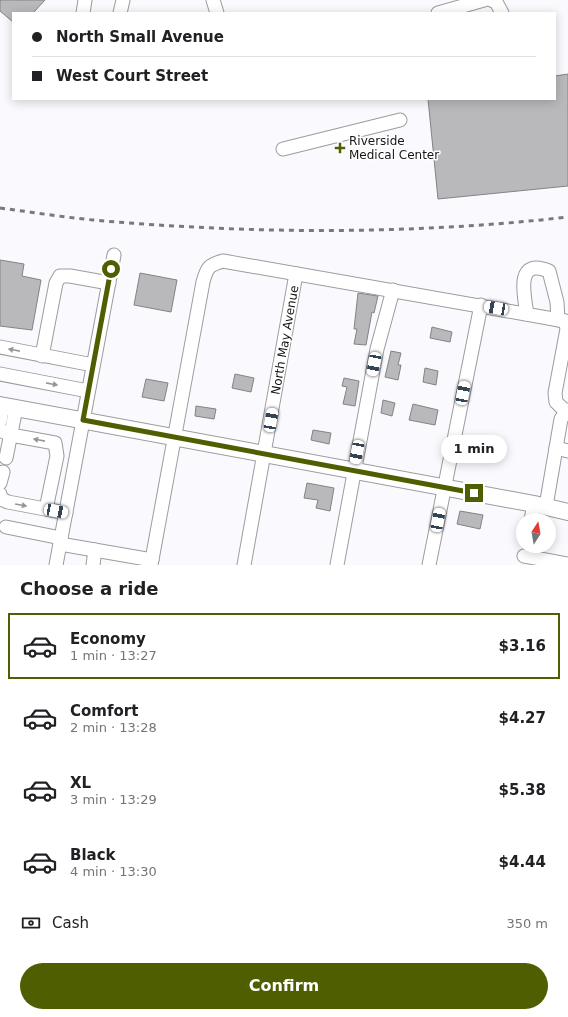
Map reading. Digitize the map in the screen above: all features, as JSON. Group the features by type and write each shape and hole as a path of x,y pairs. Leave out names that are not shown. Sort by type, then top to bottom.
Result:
{"main road":[{"path":"6,406 540,505 568,512"},
{"path":"540,505 568,507"}],"street":[{"path":"83,12 85,0"},
{"path":"120,12 123,0"},
{"path":"213,0 217,12"},
{"path":"442,12 484,0"},
{"path":"491,0 496,2 501,12"},
{"path":"283,149 400,120"},
{"path":"56,565 114,255"},
{"path":"6,527 95,550 126,560 152,563 202,282 207,268 213,264 224,261 481,305 565,321 567,325 554,394 556,402 567,411 561,419 562,449 540,505 535,513"},
{"path":"527,314 523,285 524,275 530,270 540,268 549,271 557,302 558,320"},
{"name":"North May Avenue","path":"244,565 296,274"},
{"path":"42,356 56,283 60,276 70,276 109,283"},
{"path":"337,565 377,349 393,290"},
{"path":"430,565 444,487 481,305"},
{"path":"0,348 93,365"},
{"path":"0,374 88,391"},
{"path":"0,421 6,406"},
{"path":"6,406 6,458"},
{"path":"6,432 55,443 57,456 46,509"},
{"path":"57,456 76,460"},
{"path":"0,494 1,499 8,502 66,513"},
{"path":"93,565 95,550"},
{"path":"524,556 568,564"}],"building":[{"path":"0,0 45,0 34,12 12,12 12,21 0,11"},
{"path":"568,74 568,186 438,199 428,100 556,100 556,76"},
{"path":"0,260 24,264 22,276 41,280 32,330 0,326"},
{"path":"140,273 177,280 171,312 134,305"},
{"path":"358,293 378,296 374,313 372,312 366,345 354,344 357,329 354,329"},
{"path":"432,327 452,332 450,342 430,338"},
{"path":"391,351 401,353 398,365 401,365 398,380 385,377"},
{"path":"425,368 438,371 436,385 423,382"},
{"path":"235,374 254,378 251,392 232,388"},
{"path":"344,378 359,381 355,406 343,404 347,387 342,386"},
{"path":"146,379 168,383 164,401 142,397"},
{"path":"383,400 395,403 392,416 381,413"},
{"path":"413,404 438,410 435,425 409,420"},
{"path":"196,406 216,409 214,419 195,416"},
{"path":"313,430 331,433 329,444 311,440"},
{"path":"307,483 334,488 330,511 316,508 318,500 304,498"},
{"path":"460,511 483,515 480,529 457,524"}],"railway":[{"path":"0,208 93,220 152,225 271,230 390,230 509,223 568,217"}],"place":[{"name":"Riverside Medical Center","path":"340,148"}],"route":[{"path":"111,269 83,420 474,493"}]}
